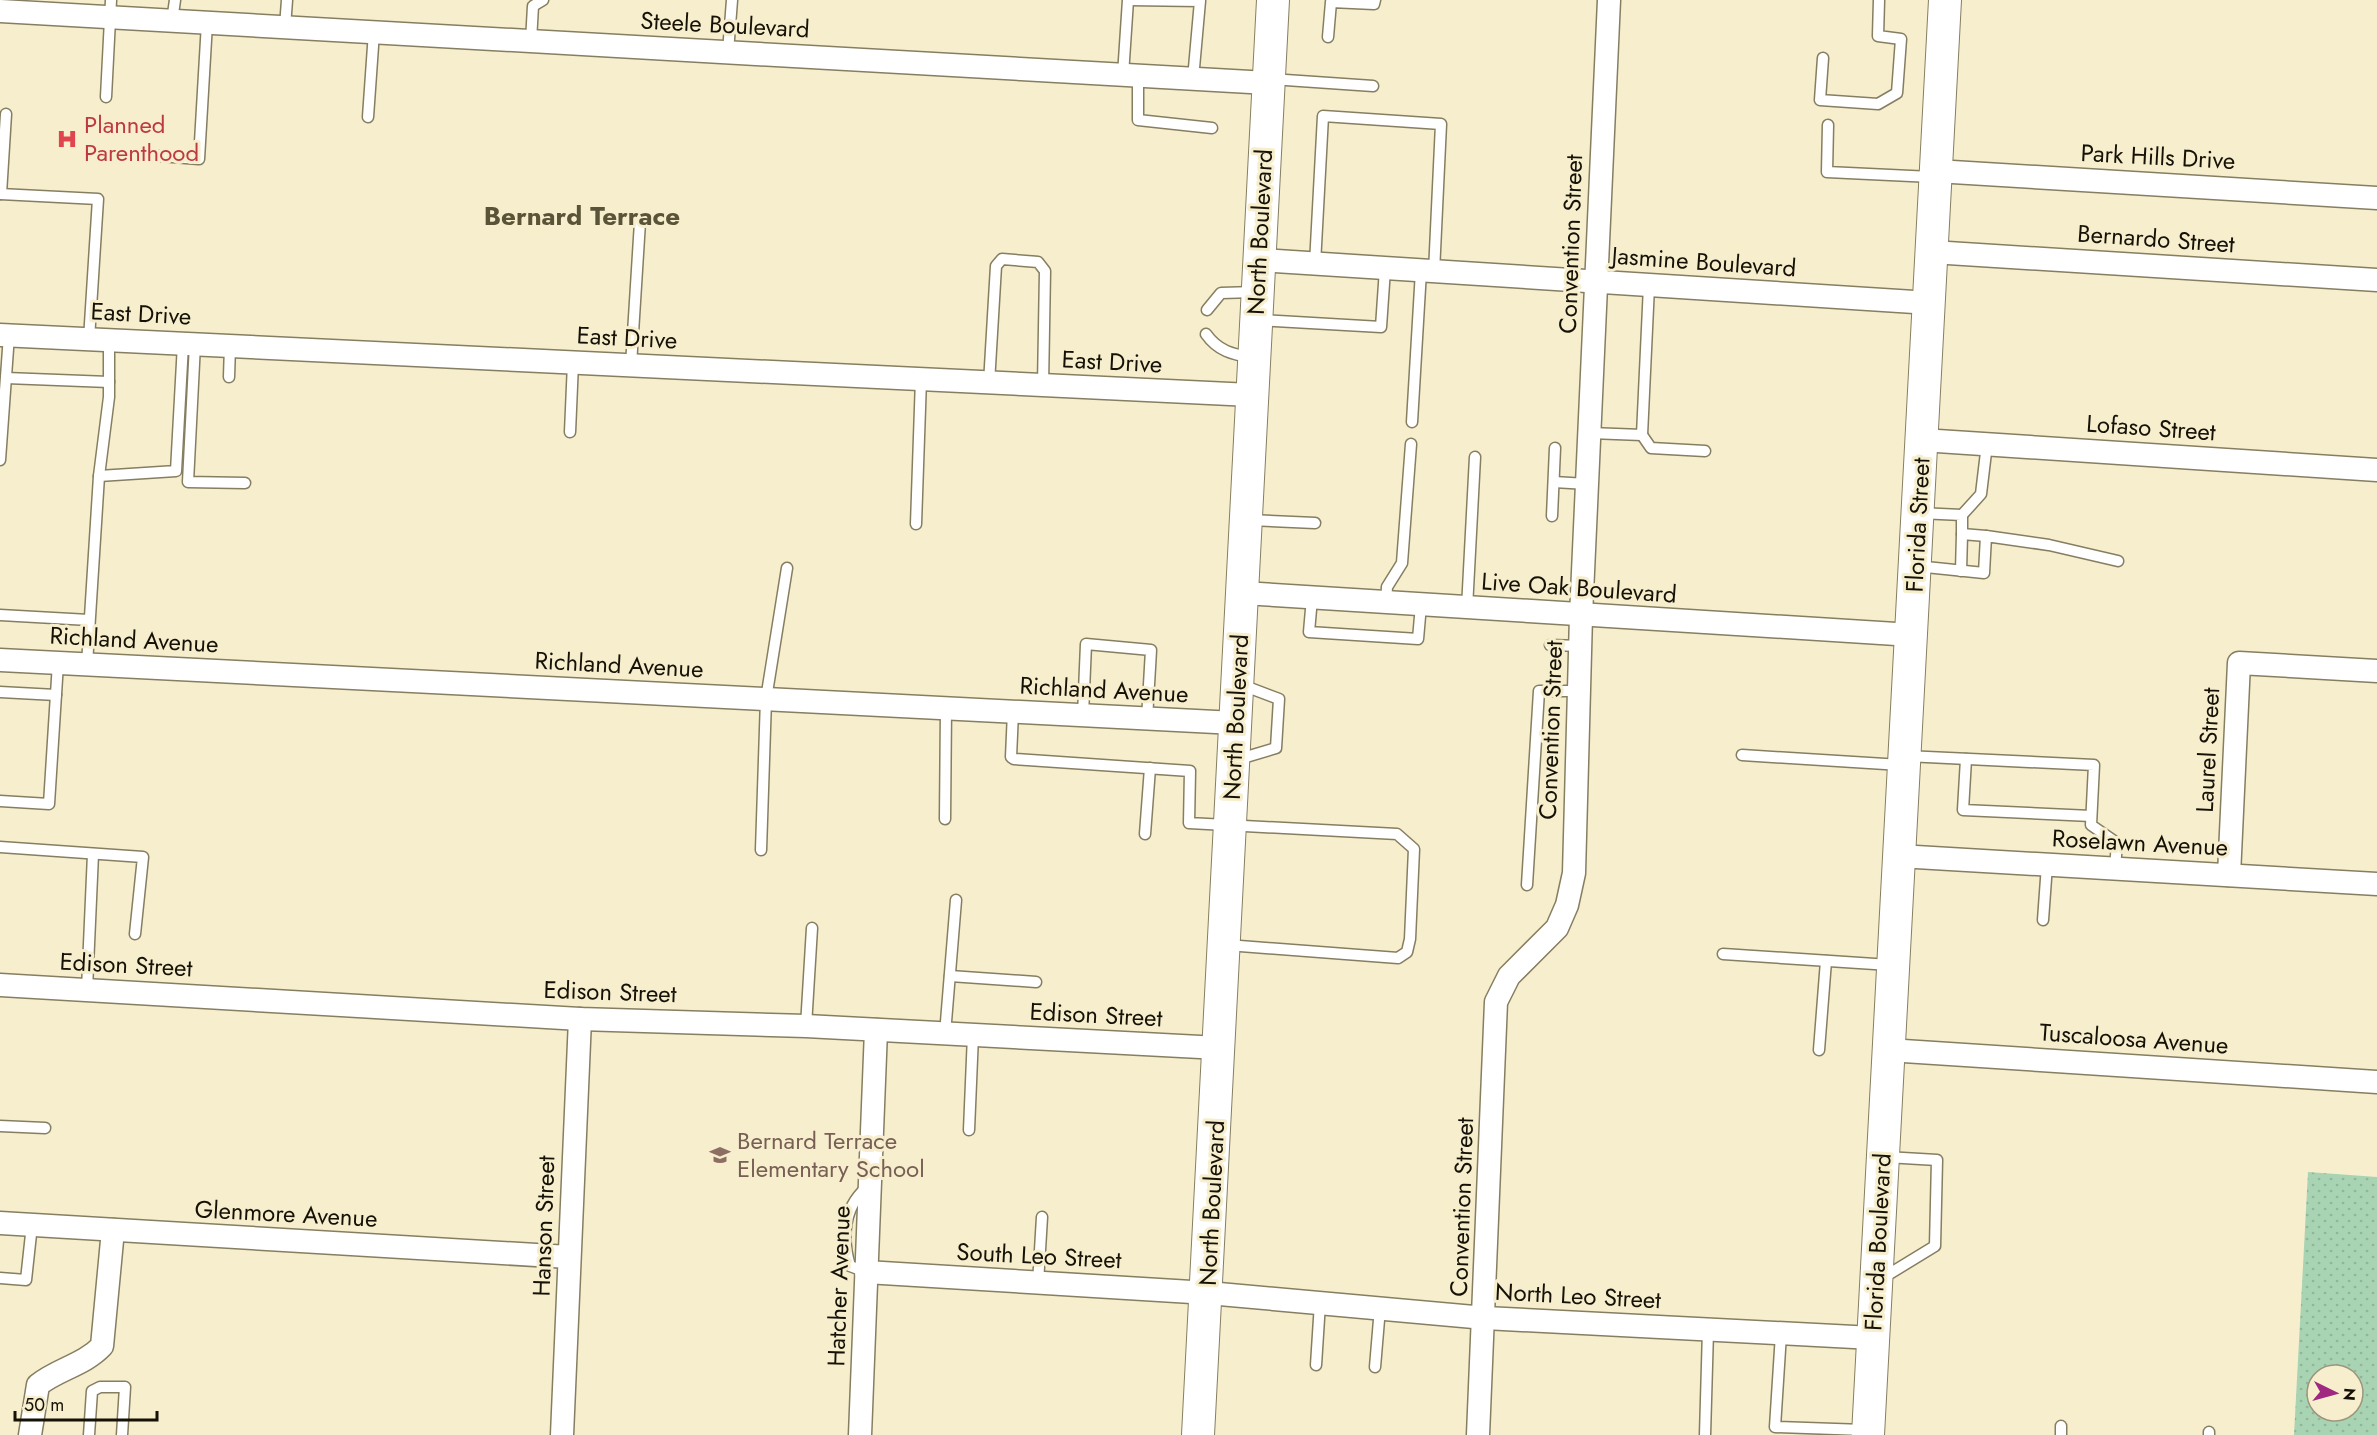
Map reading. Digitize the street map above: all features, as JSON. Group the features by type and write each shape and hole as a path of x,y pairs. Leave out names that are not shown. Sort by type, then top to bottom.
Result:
{"main road":[{"name":"North Boulevard","path":"1198,1435 1208,1293 1251,395 1273,0"},
{"name":"Florida Street","path":"1888,1050 1919,513 1945,0"},
{"name":"Florida Boulevard","path":"1868,1433 1888,1050"}],"street":[{"name":"Convention Street","path":"1478,1435 1485,1318 1496,1002 1509,976 1557,928 1567,905 1574,873 1581,616 1609,0"},
{"name":"Steele Boulevard","path":"0,11 174,10 207,23 1193,79 1268,81"},
{"name":"Park Hills Drive","path":"1936,174 2377,198"},
{"name":"Bernardo Street","path":"1932,252 2377,280"},
{"name":"Jasmine Boulevard","path":"1260,260 1930,303"},
{"name":"East Drive","path":"5,335 1251,395"},
{"name":"Lofaso Street","path":"1922,440 2377,470"},
{"name":"Live Oak Boulevard","path":"1243,593 1912,635"},
{"name":"Richland Avenue","path":"0,660 1235,723"},
{"name":"Laurel Street","path":"2229,875 2239,663 2377,671"},
{"name":"Roselawn Avenue","path":"1899,856 2377,885"},
{"name":"Edison Street","path":"0,985 580,1019 807,1026 1219,1048"},
{"name":"Hanson Street","path":"562,1435 580,1019"},
{"name":"Hatcher Avenue","path":"860,1435 876,1030"},
{"name":"Tuscaloosa Avenue","path":"1888,1050 2377,1082"},
{"name":"Glenmore Avenue","path":"0,1223 569,1257"},
{"path":"30,1435 38,1385 51,1375 90,1358 102,1346 113,1230"},
{"name":"South Leo Street","path":"866,1272 1208,1293"},
{"name":"North Leo Street","path":"1208,1293 1485,1318 1873,1338"}],"lane":[{"path":"285,27 287,0"},
{"path":"531,41 533,6 543,0"},
{"path":"728,52 732,0"},
{"path":"1193,79 1200,1 1128,0 1131,75 1138,120 1212,128"},
{"path":"1328,37 1331,2 1374,4 1374,0"},
{"path":"1823,58 1820,100 1878,104 1897,93 1901,39 1878,36 1879,0"},
{"path":"106,97 111,9"},
{"path":"146,155 199,159 207,23"},
{"path":"368,117 374,32"},
{"path":"1268,81 1373,86"},
{"path":"6,114 1,194 98,199 99,339 109,382 99,476 87,664"},
{"path":"1315,264 1323,116 1441,124 1413,422"},
{"path":"1828,125 1827,172 1936,174"},
{"path":"632,365 640,222"},
{"path":"989,383 996,266 1002,259 1038,262 1045,271 1043,385"},
{"path":"1207,310 1221,293 1257,306 1381,327 1385,268"},
{"path":"1649,286 1642,435 1651,448 1705,451"},
{"path":"1206,334 1213,345 1224,351 1253,358"},
{"path":"0,460 6,378 5,335"},
{"path":"99,476 176,471 189,344"},
{"path":"189,344 188,482 245,483"},
{"path":"229,377 230,346"},
{"path":"570,432 573,363"},
{"path":"6,378 109,382"},
{"path":"916,524 921,379"},
{"path":"1590,433 1642,435"},
{"path":"1386,603 1387,587 1402,563 1411,444"},
{"path":"1961,571 1962,515 1981,494 1987,444"},
{"path":"1552,516 1555,448"},
{"path":"1467,608 1475,457"},
{"path":"1554,482 1587,484"},
{"path":"1919,513 1962,515"},
{"path":"1246,520 1315,524"},
{"path":"1962,534 2049,545 2118,561"},
{"path":"1916,566 1984,573 1986,536"},
{"path":"761,850 766,699 787,568"},
{"path":"1312,598 1310,632 1418,639 1421,605"},
{"path":"0,615 89,620"},
{"path":"1083,715 1086,644 1151,650 1147,719"},
{"path":"1550,645 1581,646"},
{"path":"0,801 49,804 58,663"},
{"path":"1233,761 1276,748 1280,699 1238,683"},
{"path":"1527,885 1539,691 1579,691"},
{"path":"0,692 56,695"},
{"path":"945,819 946,708"},
{"path":"1013,712 1011,757 1014,759 1190,771 1189,823 1397,834 1414,849 1410,939 1407,951 1398,958 1224,945"},
{"path":"1742,755 1905,760 1966,759 2094,765 2091,825 2117,843 2115,868"},
{"path":"1966,759 1964,810 2091,816"},
{"path":"1145,834 1150,768"},
{"path":"0,847 142,857 135,934"},
{"path":"87,989 93,854"},
{"path":"2043,920 2047,865"},
{"path":"945,1034 956,900"},
{"path":"807,1026 812,928"},
{"path":"1723,954 1893,965"},
{"path":"1819,1050 1826,961"},
{"path":"950,976 1036,982"},
{"path":"969,1130 973,1035"},
{"path":"0,1125 45,1128"},
{"path":"1876,1282 1935,1246 1937,1160 1882,1157"},
{"path":"1038,1283 1042,1217"},
{"path":"0,1278 26,1280 32,1225"},
{"path":"1316,1365 1320,1303"},
{"path":"1375,1367 1380,1308"},
{"path":"1705,1435 1708,1330"},
{"path":"1781,1334 1775,1427 1790,1431 1868,1433"},
{"path":"89,1435 92,1391 100,1387 125,1387 122,1435"}],"green space":[{"path":"2308,1172 2377,1177 2377,1435 2294,1435"}],"place":[{"name":"Planned Parenthood","path":"67,139"},
{"name":"Bernard Terrace Elementary School","path":"720,1155"}],"district":[{"name":"Bernard Terrace","path":"582,216"}]}
